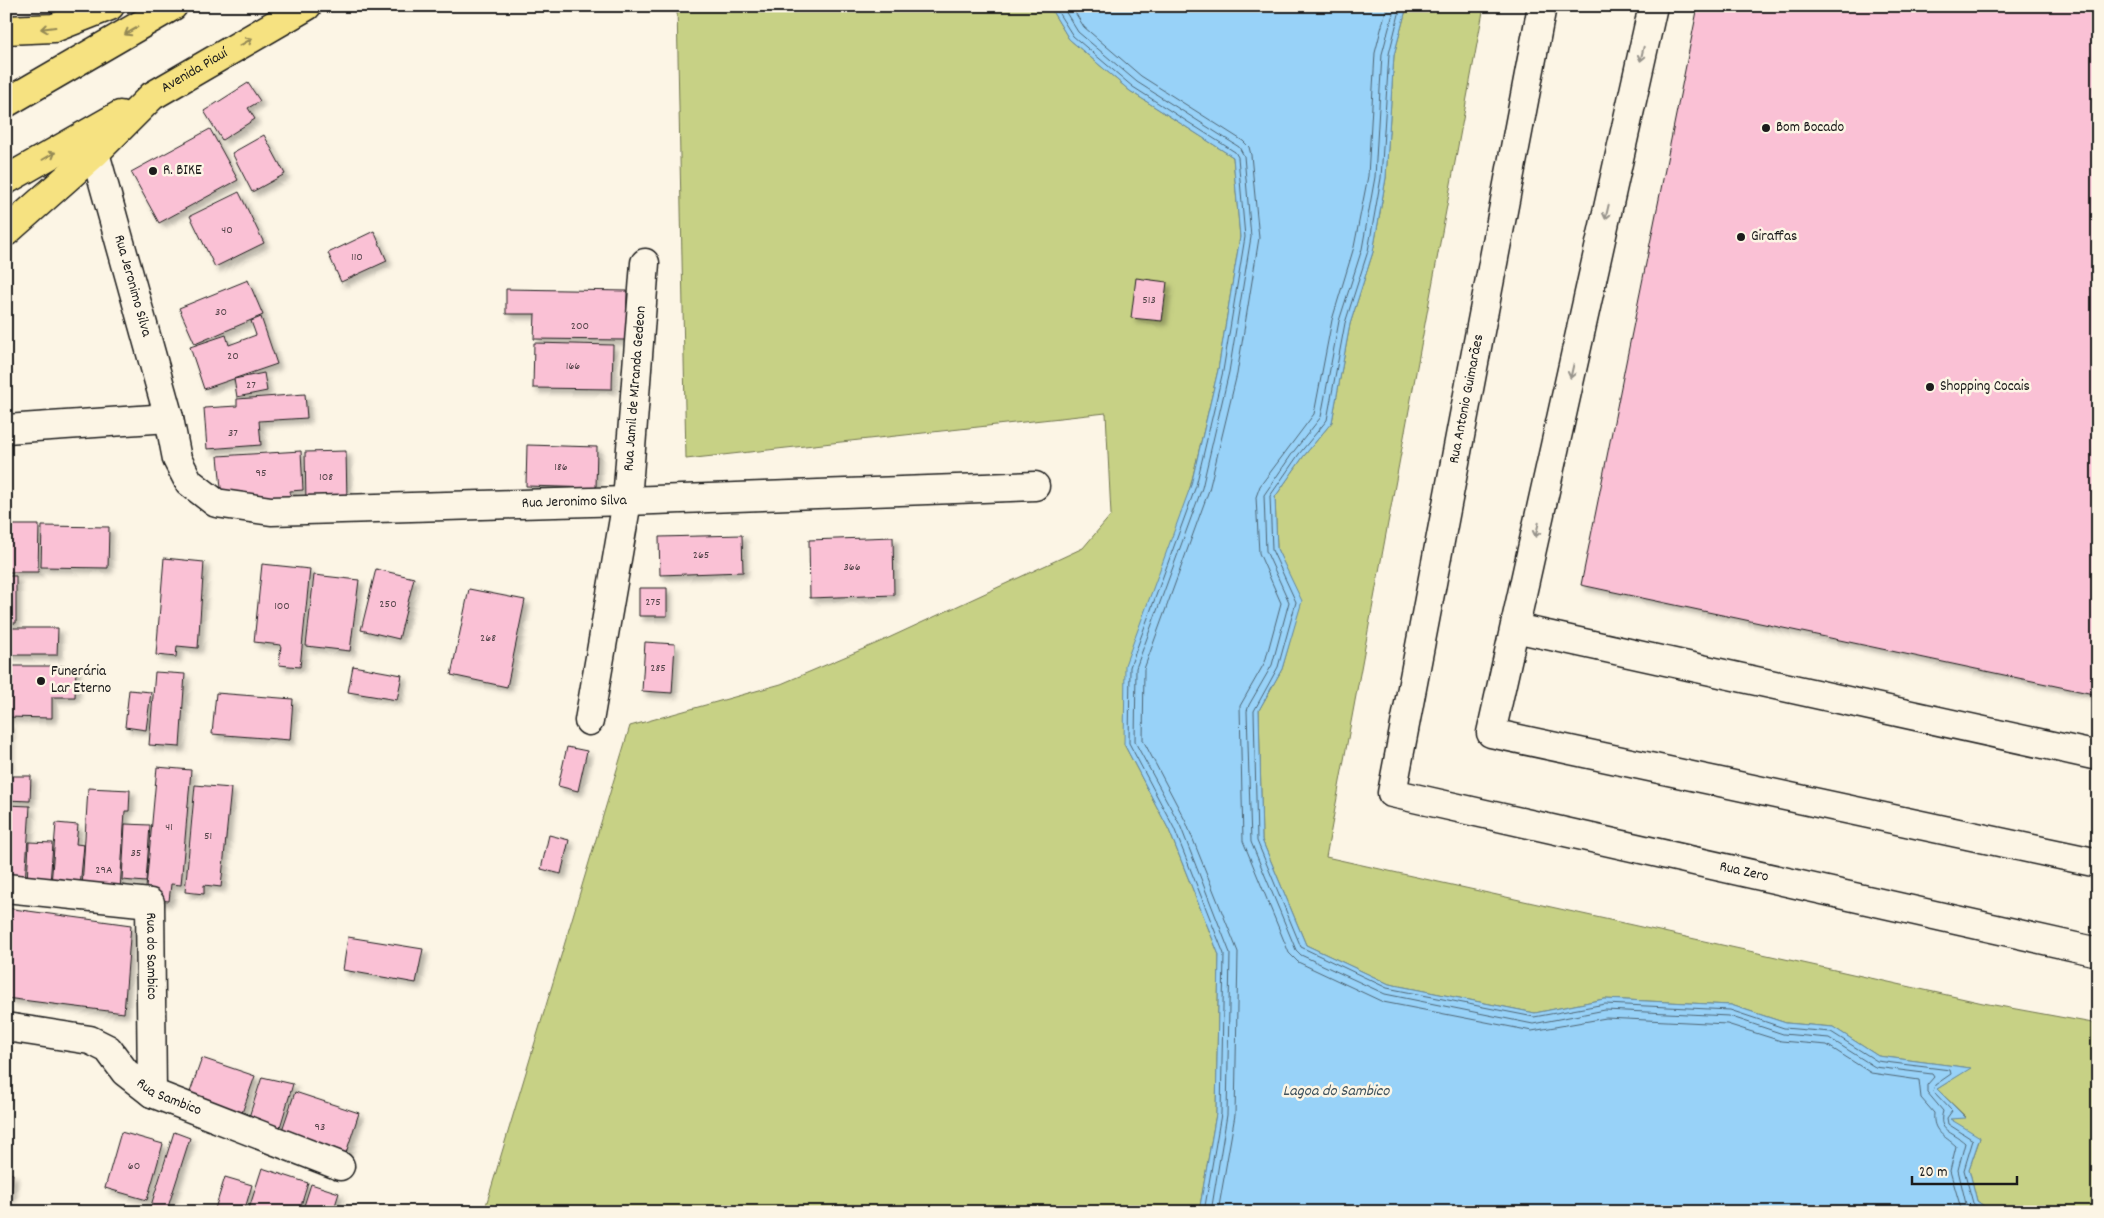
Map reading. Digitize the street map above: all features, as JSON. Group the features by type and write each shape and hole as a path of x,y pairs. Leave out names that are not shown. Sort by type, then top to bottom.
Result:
{"main road":[{"path":"6,30 54,28 110,6"},
{"path":"6,103 173,6"},
{"name":"Avenida Piauí","path":"6,232 95,153 152,96 307,6"},
{"path":"6,180 152,96"}],"street":[{"name":"Rua Antonio Guimarães","path":"1392,793 1542,6"},
{"path":"1653,6 1492,732 2098,863"},
{"name":"Rua Jeronimo Silva","path":"95,153 168,418 176,459 189,482 216,503 271,511 627,501 1035,486"},
{"name":"Rua Jamil de MIranda Gedeon","path":"589,721 627,501 645,264"},
{"path":"6,429 168,418"},
{"path":"1515,628 2098,756"},
{"name":"Rua Zero","path":"1392,793 2098,952"},
{"name":"Rua do Sambico","path":"6,888 150,903 152,1093"},
{"name":"Rua Sambico","path":"6,1027 90,1040 108,1049 125,1072 152,1093 340,1166"}],"green space":[{"path":"677,6 1049,6 1069,39 1130,91 1233,157 1240,237 1218,370 1191,484 1124,744 1169,830 1219,955 1216,1114 1199,1212 484,1212 630,726 781,684 882,641 1083,548 1111,515 1106,413 686,459"},
{"path":"1407,6 1484,6 1326,857 1983,1003 2098,1024 2098,1212 1992,1212 1977,1201 1969,1169 1980,1138 1949,1119 1966,1117 1937,1089 1970,1068 1878,1056 1833,1027 1786,1023 1731,1005 1604,999 1535,1013 1389,984 1306,945 1262,840 1259,710 1282,669 1301,601 1277,549 1275,497 1303,457 1332,422 1350,324 1373,252 1386,178 1394,55"}],"water":[{"name":"Lagoa do Sambico","path":"1049,6 1407,6 1394,55 1386,178 1373,252 1350,324 1332,422 1303,457 1275,497 1277,549 1302,601 1282,669 1259,710 1262,840 1306,945 1389,984 1535,1013 1604,999 1731,1005 1786,1023 1833,1027 1878,1056 1971,1068 1937,1089 1966,1118 1950,1119 1980,1137 1969,1169 1977,1201 1992,1212 1199,1212 1216,1114 1219,955 1169,830 1124,744 1125,665 1191,485 1218,370 1240,237 1233,157 1130,91 1069,39"}],"building":[{"path":"1698,6 2098,6 2098,695 1581,585"},
{"path":"248,83 260,101 248,108 255,119 222,140 204,111"},
{"path":"210,129 238,180 159,223 131,172"},
{"path":"264,135 285,174 252,192 232,153"},
{"path":"239,192 264,243 215,267 190,216"},
{"path":"374,231 387,261 341,282 328,253"},
{"path":"1136,278 1167,282 1162,321 1131,318"},
{"path":"248,280 263,315 195,344 179,308"},
{"path":"506,289 627,291 626,340 534,339 535,314 506,314"},
{"path":"261,317 277,364 204,389 190,347 226,335 229,345 256,335 251,321"},
{"path":"534,343 613,345 612,389 533,388"},
{"path":"264,373 267,391 237,397 234,379"},
{"path":"305,394 307,418 259,421 261,445 207,449 204,408 237,406 237,399"},
{"path":"527,445 597,447 596,488 526,486"},
{"path":"301,451 303,490 290,491 291,502 222,499 218,456"},
{"path":"346,451 347,501 306,502 305,452"},
{"path":"6,525 39,525 38,572 6,572"},
{"path":"42,526 109,527 108,568 41,567"},
{"path":"742,535 743,572 660,575 659,537"},
{"path":"893,537 894,595 810,598 809,540"},
{"path":"164,558 204,562 198,648 177,646 176,657 156,655"},
{"path":"262,564 310,569 300,667 279,665 281,645 254,642"},
{"path":"376,569 414,578 399,639 361,630"},
{"path":"314,575 359,580 350,651 306,646"},
{"path":"6,576 16,576 16,623 6,623"},
{"path":"639,588 667,588 667,616 639,616"},
{"path":"469,589 525,600 507,687 451,675"},
{"path":"6,628 58,628 57,655 6,655"},
{"path":"645,642 675,644 672,693 642,691"},
{"name":"Funerária Lar Eterno","path":"6,666 76,666 75,697 52,697 52,718 6,717"},
{"path":"353,666 402,675 397,700 348,692"},
{"path":"155,672 185,674 180,747 149,745"},
{"path":"129,690 151,692 146,730 125,727"},
{"path":"216,693 293,699 290,740 212,734"},
{"path":"6,724 9,724 8,769 6,769"},
{"path":"567,747 587,751 578,791 558,786"},
{"path":"157,767 191,770 181,885 171,884 169,901 145,899"},
{"path":"6,776 31,776 30,801 6,800"},
{"path":"195,785 231,788 221,887 204,885 204,894 185,892"},
{"path":"88,788 130,790 129,811 125,811 120,890 82,888"},
{"path":"6,805 30,806 25,883 6,882"},
{"path":"56,823 78,825 76,844 84,845 80,887 51,885"},
{"path":"125,824 150,825 146,882 122,880"},
{"path":"549,835 569,840 561,874 541,869"},
{"path":"29,842 53,843 50,884 27,883"},
{"path":"6,908 131,925 124,1013 6,998"},
{"path":"348,937 423,949 416,983 343,970"},
{"path":"202,1058 255,1076 242,1113 189,1095"},
{"path":"262,1077 293,1084 278,1134 248,1120"},
{"path":"295,1092 359,1113 345,1156 280,1136"},
{"path":"121,1132 163,1144 147,1200 105,1188"},
{"path":"174,1132 190,1138 168,1207 182,1212 149,1212"},
{"path":"262,1168 308,1183 299,1212 248,1212"},
{"path":"6,1173 13,1174 11,1197 6,1197"},
{"path":"225,1177 252,1185 244,1212 214,1212"},
{"path":"311,1184 339,1193 333,1212 302,1212"}],"place":[{"name":"Bom Bocado","path":"1766,128"},
{"name":"R. BIKE","path":"153,171"},
{"name":"Giraffas","path":"1741,237"},
{"name":"Shopping Cocais","path":"1930,387"},
{"name":"Funerária Lar Eterno","path":"41,681"}]}
